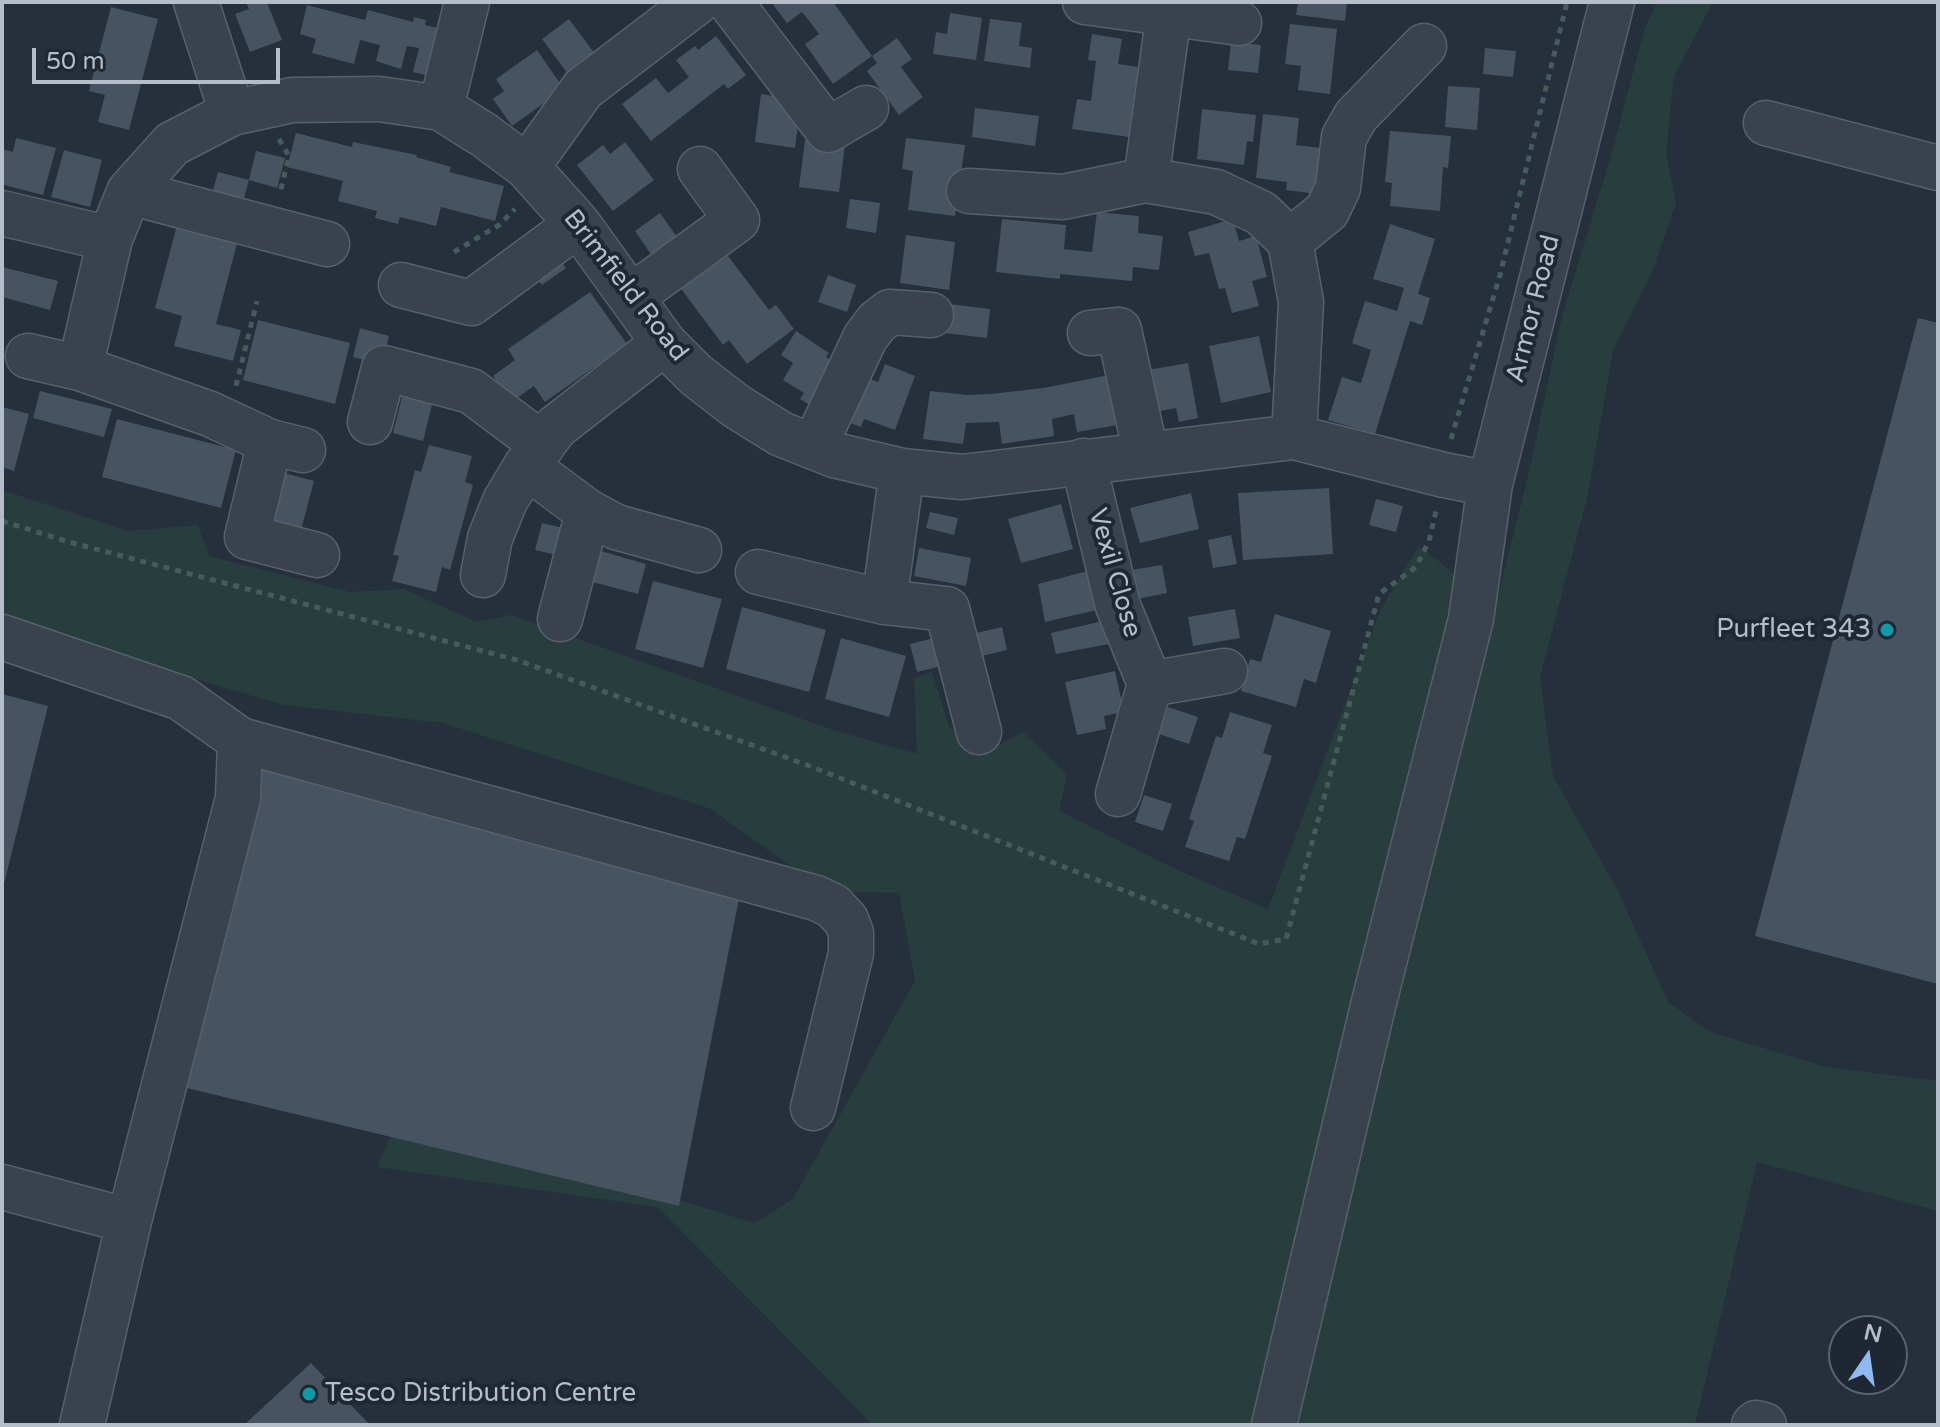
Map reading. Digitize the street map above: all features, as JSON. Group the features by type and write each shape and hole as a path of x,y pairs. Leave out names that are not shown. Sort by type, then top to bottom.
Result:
{"street":[{"path":"196,2 246,110"},
{"path":"441,108 467,2"},
{"path":"534,175 583,89 697,2"},
{"path":"730,2 828,130 866,108"},
{"path":"1085,2 1239,23"},
{"name":"Armor Road","path":"1274,1425 1373,1006 1471,619 1490,484 1612,2"},
{"path":"1146,180 1169,13"},
{"path":"1290,241 1327,211 1338,188 1344,137 1356,116 1424,46"},
{"name":"Brimfield Road","path":"80,368 110,239 129,192 172,144 246,110 292,100 379,99 441,108 484,135 534,175 578,224 664,343 696,375 736,406 781,434 834,455 902,471 962,477 1294,437 1490,484"},
{"path":"1766,123 1938,168"},
{"path":"631,297 737,220 700,169"},
{"path":"969,191 1063,197 1146,180 1216,192 1261,213 1290,241 1301,302 1294,437"},
{"path":"129,192 327,244"},
{"path":"2,213 110,239"},
{"path":"401,285 471,303 578,224"},
{"path":"814,447 865,338 877,322 890,312 931,315"},
{"path":"1090,333 1119,330 1146,454"},
{"path":"483,575 490,538 505,501 556,427 664,343"},
{"path":"28,356 80,368 287,446 247,537 317,555"},
{"path":"370,422 384,368 471,391 588,512 616,527 699,550"},
{"name":"Vexil Close","path":"1083,461 1118,606 1150,684"},
{"path":"884,602 902,471"},
{"path":"560,619 588,512"},
{"path":"758,572 884,602 947,609 979,732"},
{"path":"2,637 181,698 240,740 816,898 833,906 846,920 851,933 851,953 813,1108"},
{"path":"1118,794 1150,684 1225,671"},
{"path":"82,1425 129,1221 238,798 240,740"},
{"path":"2,1187 129,1221"},
{"path":"1754,1425 1764,1425"}],"path":[{"path":"1449,447 1500,275 1567,2"},
{"path":"246,110 289,156 276,207"},
{"path":"454,252 499,225 534,175"},
{"path":"227,422 257,301"},
{"path":"2,521 69,542 517,660 807,765 1259,944 1286,939 1379,594 1416,567 1429,541 1438,503"}],"green space":[{"path":"1657,2 1713,2 1674,76 1666,153 1676,203 1653,270 1613,350 1588,494 1540,677 1553,776 1618,891 1668,1002 1710,1032 1826,1067 1938,1081 1938,1211 1757,1162 1695,1425 873,1425 658,1207 377,1167 399,1116 755,1223 793,1199 915,981 899,893 826,891 709,808 443,723 283,705 2,621 2,490 128,531 198,525 209,556 350,592 404,589 476,622 511,615 833,730 917,754 914,678 932,672 949,727 997,746 1023,732 1067,774 1059,811 1182,872 1268,909 1381,609 1419,546 1456,575 1426,740 1479,671 1528,477 1562,316 1611,156 1644,31"}],"building":[{"path":"246,2 267,2 282,40 250,52 235,14 249,9"},
{"path":"771,2 833,2 872,56 833,84 805,44 819,34 811,23 802,12 787,23"},
{"path":"1298,2 1347,2 1345,21 1296,15"},
{"path":"307,5 365,20 368,10 413,22 414,17 426,20 425,25 450,31 438,78 413,72 419,48 407,46 401,69 376,61 380,45 360,40 354,64 312,53 316,39 300,34"},
{"path":"111,7 158,19 129,130 98,122 105,95 89,91"},
{"path":"950,13 982,18 976,60 933,54 936,32 947,34"},
{"path":"569,19 595,54 568,74 542,39"},
{"path":"990,19 1022,23 1019,46 1032,48 1030,68 984,61"},
{"path":"1290,24 1337,29 1330,94 1298,90 1301,66 1285,64"},
{"path":"1092,34 1122,39 1118,64 1145,68 1130,137 1072,129 1077,99 1091,101 1096,61 1088,60"},
{"path":"716,36 746,75 728,89 724,84 651,141 622,104 656,78 668,93 689,77 676,60 695,46 698,50"},
{"path":"897,38 912,59 901,67 923,97 899,115 867,71 877,63 872,56"},
{"path":"1231,42 1261,45 1258,73 1228,70"},
{"path":"1485,48 1516,51 1513,77 1483,74"},
{"path":"537,50 564,89 512,126 493,99 504,91 496,79"},
{"path":"1448,86 1480,88 1477,130 1445,127"},
{"path":"761,94 801,100 795,148 755,142"},
{"path":"975,108 1039,116 1035,146 972,137"},
{"path":"1202,109 1256,115 1253,142 1247,141 1244,165 1197,159"},
{"path":"1263,114 1299,118 1296,145 1330,149 1325,195 1286,190 1287,182 1256,178"},
{"path":"1390,131 1451,136 1448,168 1443,167 1440,211 1390,206 1392,183 1385,182"},
{"path":"296,133 352,147 353,142 417,155 451,167 449,172 504,186 495,221 441,207 436,226 400,217 398,224 375,218 377,211 338,201 343,181 287,167"},
{"path":"16,138 56,148 43,195 4,185 2,149 13,152"},
{"path":"906,138 965,145 955,216 908,210 913,171 902,169"},
{"path":"805,140 845,145 839,192 799,187"},
{"path":"625,142 654,180 613,211 577,165 603,145 610,154"},
{"path":"64,150 102,160 90,207 51,197"},
{"path":"256,151 285,158 277,188 249,180"},
{"path":"218,172 249,180 241,210 210,202"},
{"path":"850,199 880,203 876,233 846,228"},
{"path":"1097,212 1139,216 1138,233 1163,236 1159,270 1133,267 1132,281 1060,274 1060,279 996,272 1002,219 1066,225 1064,249 1092,252"},
{"path":"660,213 685,248 659,266 635,231"},
{"path":"179,218 241,228 216,324 241,330 233,361 174,346 182,316 155,308"},
{"path":"1233,219 1239,241 1256,236 1267,277 1252,281 1259,306 1232,313 1225,288 1219,289 1209,253 1195,256 1188,232"},
{"path":"1390,224 1435,239 1418,294 1430,298 1422,325 1410,321 1375,434 1328,420 1342,377 1361,383 1371,350 1352,343 1365,301 1397,311 1404,288 1373,279"},
{"path":"906,235 955,242 949,290 900,283"},
{"path":"722,248 769,310 776,305 794,329 747,364 729,340 723,345 676,282"},
{"path":"555,254 566,268 542,285 532,271"},
{"path":"2,267 58,281 50,310 2,297"},
{"path":"828,275 856,285 847,312 818,302"},
{"path":"590,292 627,344 545,402 534,386 511,402 493,376 515,360 508,349"},
{"path":"949,304 990,309 987,338 945,333"},
{"name":"Purfleet 343","path":"1918,318 1938,323 1938,984 1755,936"},
{"path":"258,320 350,343 335,404 243,380"},
{"path":"360,328 389,336 382,365 353,357"},
{"path":"796,331 829,353 826,357 843,368 816,409 800,399 804,393 783,380 793,363 781,355"},
{"path":"1259,336 1271,392 1221,403 1209,346"},
{"path":"1188,363 1198,418 1179,422 1176,408 1150,413 1142,371"},
{"path":"885,364 915,376 895,430 864,419 861,427 842,420 859,375 878,382"},
{"path":"1120,373 1118,425 1077,432 1074,414 1052,419 1054,436 1002,444 999,422 966,423 963,444 923,439 930,391 991,394 1043,388"},
{"path":"40,391 112,409 104,437 33,418"},
{"path":"403,393 433,401 423,441 393,433"},
{"path":"2,407 29,414 14,471 2,467"},
{"path":"117,419 236,450 221,508 102,477"},
{"path":"429,445 472,456 465,482 473,485 450,570 442,567 436,592 392,581 399,556 393,555 415,470 421,472"},
{"path":"284,473 314,481 300,534 270,526"},
{"path":"1329,488 1333,554 1243,560 1238,493"},
{"path":"1191,493 1199,529 1140,543 1130,508"},
{"path":"1376,499 1403,506 1396,532 1369,525"},
{"path":"1061,504 1073,549 1021,563 1008,519"},
{"path":"930,512 958,518 954,535 926,528"},
{"path":"542,523 572,530 566,557 535,550"},
{"path":"1231,535 1237,564 1213,568 1208,540"},
{"path":"919,548 971,558 966,586 914,576"},
{"path":"594,549 646,564 638,594 585,580"},
{"path":"1162,565 1167,593 1137,599 1132,570"},
{"path":"1088,571 1097,610 1045,622 1038,584"},
{"path":"653,581 722,599 703,668 635,649"},
{"path":"742,607 826,630 809,692 726,669"},
{"path":"1235,609 1240,638 1193,646 1188,617"},
{"path":"1275,614 1331,631 1316,683 1304,679 1296,707 1241,691 1250,659 1261,662"},
{"path":"1103,621 1109,644 1056,654 1051,633"},
{"path":"1002,627 1007,650 977,657 972,634"},
{"path":"938,637 946,665 917,672 910,644"},
{"path":"841,638 906,656 889,717 825,699"},
{"path":"1115,671 1124,712 1104,716 1106,729 1077,735 1065,682"},
{"path":"2,694 48,706 3,888 2,888"},
{"path":"1168,707 1198,717 1189,744 1159,734"},
{"path":"1230,712 1272,725 1263,753 1272,756 1245,839 1237,837 1229,861 1185,847 1194,821 1189,819 1216,736 1222,738"},
{"path":"249,757 740,893 679,1206 170,1084"},
{"path":"1144,795 1172,804 1163,831 1135,822"},
{"name":"Tesco Distribution Centre","path":"311,1363 370,1425 244,1425"}],"place":[{"name":"Purfleet 343","path":"1887,630"},
{"name":"Tesco Distribution Centre","path":"309,1394"}]}
